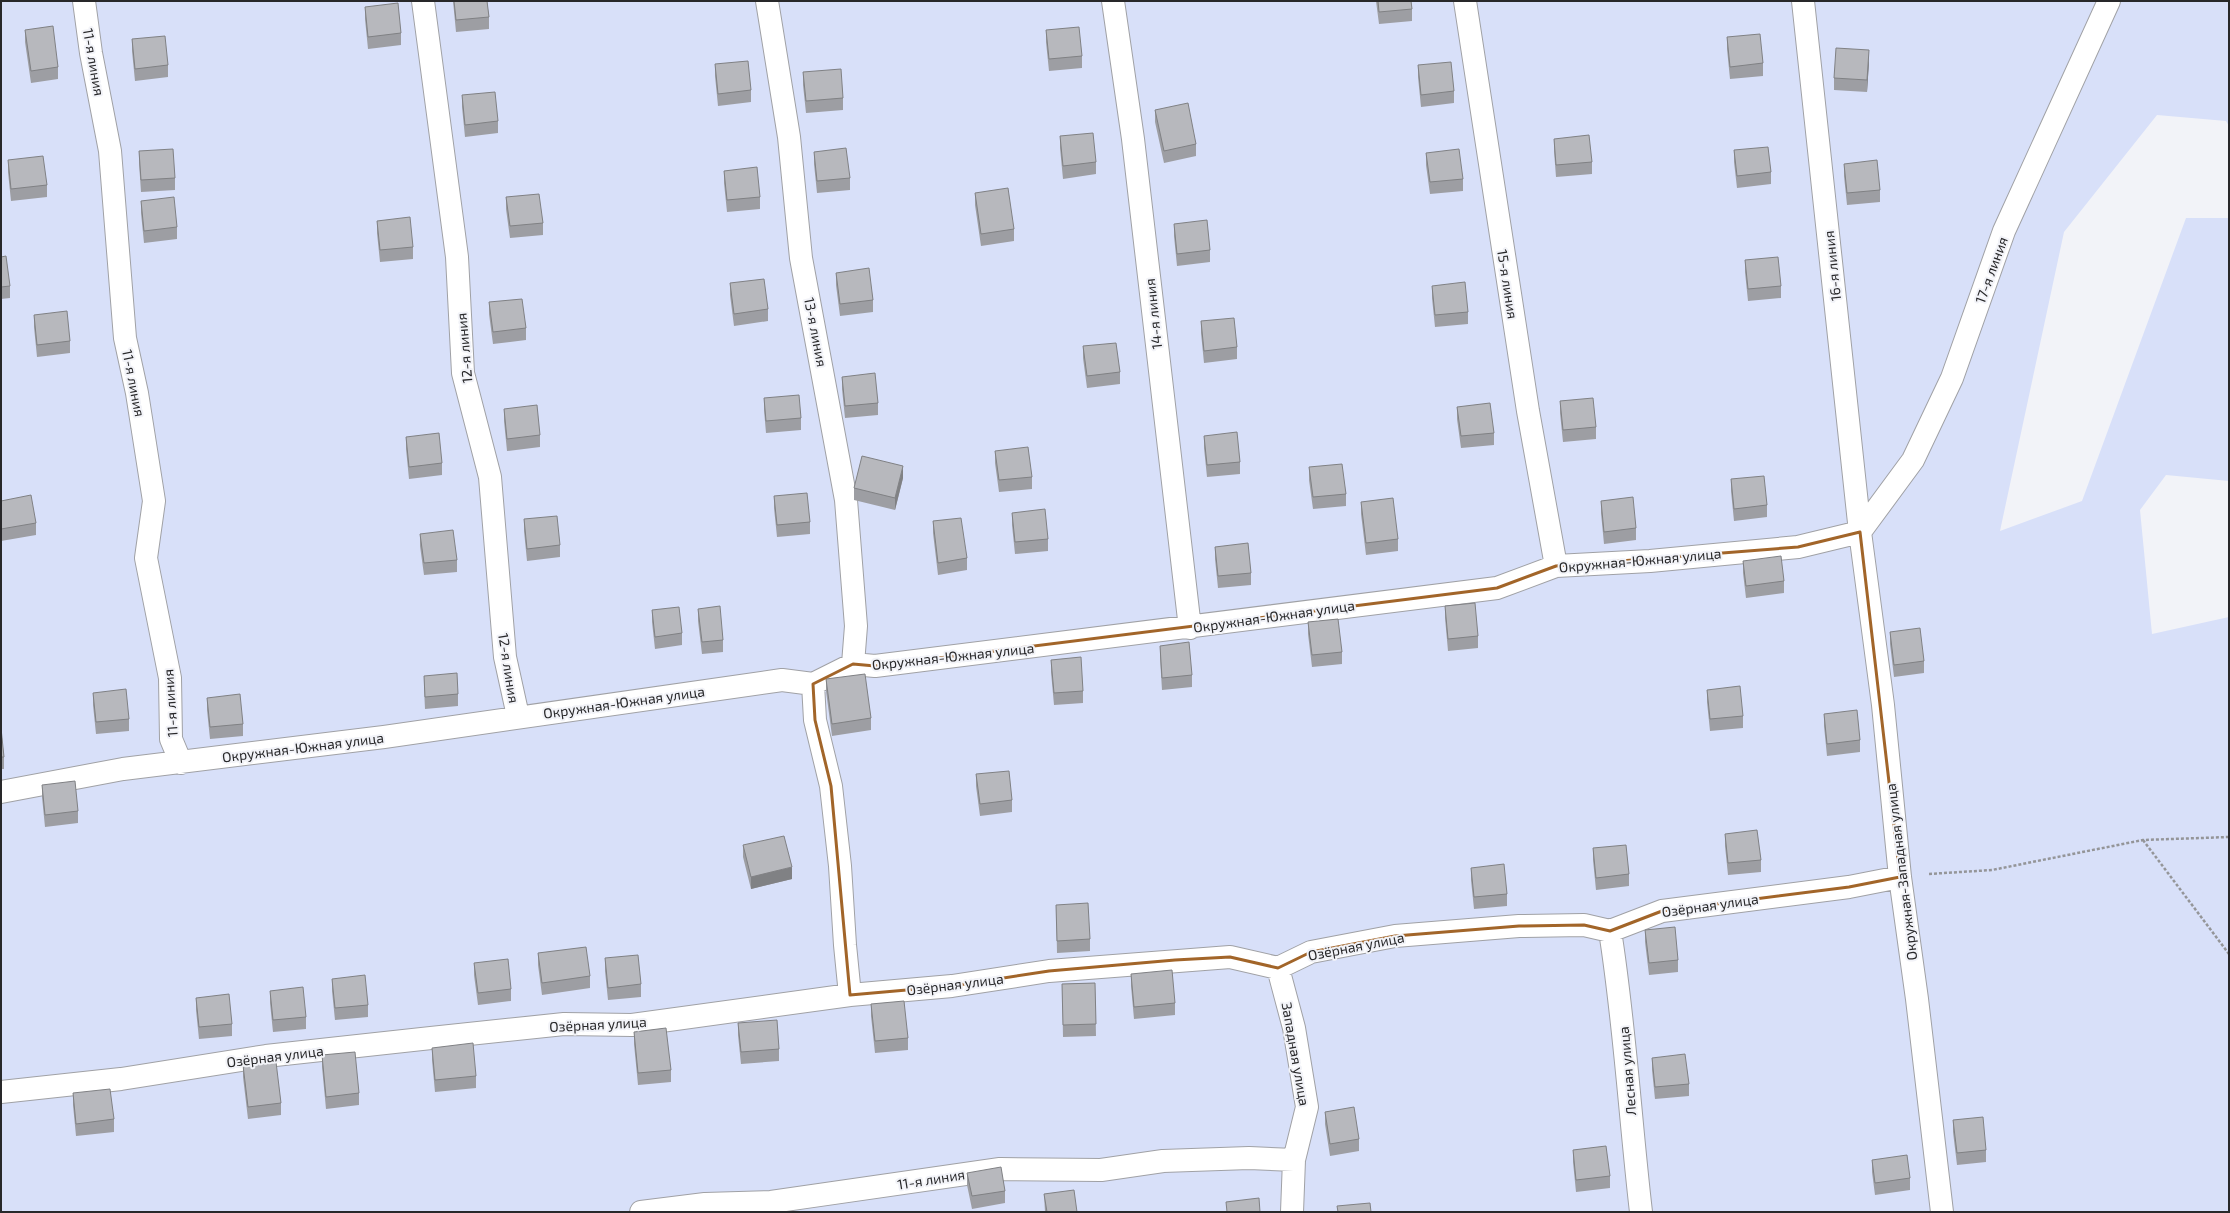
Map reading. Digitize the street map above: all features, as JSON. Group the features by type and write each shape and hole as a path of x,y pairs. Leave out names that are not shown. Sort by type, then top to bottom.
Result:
{"street":[{"name":"11-я линия","path":"84,1 91,54 110,150 126,338 137,393 154,501 146,558 170,678 171,740 181,763"},
{"name":"12-я линия","path":"424,1 457,257 463,373 490,477 505,656 518,716"},
{"name":"13-я линия","path":"767,1 789,137 801,258 846,500 856,626 853,664"},
{"name":"14-я линия","path":"1113,1 1133,139 1190,628"},
{"name":"15-я линия","path":"1465,1 1528,411 1556,566"},
{"name":"16-я линия","path":"1803,1 1860,532"},
{"name":"17-я линия","path":"1860,532 1913,460 1952,378 2004,231 2110,1"},
{"name":"Окружная-Южная улица","path":"1,792 123,769 181,763 384,736 782,680 813,684 853,664 875,666 1190,628 1345,606 1497,588 1556,566 1650,561 1798,547 1860,532"},
{"name":"Окружная-Западная улица","path":"1860,532 1883,705 1900,877 1918,1007 1942,1212"},
{"path":"813,684 815,720 832,793 840,866 844,946 850,995"},
{"name":"Озёрная улица","path":"1,1092 121,1079 266,1056 564,1024 632,1025 850,995 952,986 1049,971 1230,957 1278,968 1311,952 1394,936 1519,926 1584,926 1610,931 1662,911 1849,887 1900,877"},
{"name":"Лесная улица","path":"1610,931 1626,1051 1633,1149 1641,1212"},
{"name":"Западная улица","path":"1278,968 1294,1028 1307,1107 1294,1160 1292,1212"},
{"name":"11-я линия","path":"641,1212 705,1204 771,1202 1000,1169 1101,1170 1163,1161 1249,1158 1294,1160"}],"path":[{"path":"1900,877 1992,870 2143,840 2229,837"},
{"path":"2143,840 2229,954"}],"highlighted area":[{"path":"1860,532 1900,877 1849,887 1662,911 1610,931 1584,925 1519,926 1395,936 1311,952 1278,968 1230,957 1175,960 1049,971 952,986 850,995 831,786 815,720 813,684 853,664 875,666 1497,588 1556,566 1798,547"}],"shaded area":[{"path":"1,1 2229,1 2229,126 2226,121 2157,115 2064,232 2000,531 2082,501 2186,218 2229,218 2229,481 2166,475 2140,510 2152,634 2229,617 2229,1212 1,1212"}],"building":[{"path":"454,1 487,1 489,17 456,20"},
{"path":"1378,1 1411,1 1412,9 1379,12"},
{"path":"398,3 401,33 368,37 365,7"},
{"path":"53,26 58,67 31,71 25,30"},
{"path":"1079,27 1082,56 1049,59 1046,30"},
{"path":"1760,34 1763,63 1730,67 1727,37"},
{"path":"165,36 168,65 135,69 132,39"},
{"path":"1836,48 1869,50 1867,80 1834,78"},
{"path":"748,61 751,90 718,94 715,64"},
{"path":"1451,62 1454,91 1421,95 1418,65"},
{"path":"841,69 843,98 806,101 803,72"},
{"path":"495,92 498,121 465,125 462,95"},
{"path":"1188,103 1196,144 1164,151 1155,110"},
{"path":"1093,133 1096,162 1063,166 1060,136"},
{"path":"1589,135 1592,162 1556,165 1554,139"},
{"path":"1768,147 1771,172 1737,176 1734,150"},
{"path":"846,148 850,178 817,181 814,152"},
{"path":"173,149 175,178 141,180 139,151"},
{"path":"1459,149 1463,179 1430,182 1426,153"},
{"path":"43,156 47,185 11,189 8,160"},
{"path":"1877,160 1880,190 1847,193 1844,164"},
{"path":"757,167 760,197 727,200 724,171"},
{"path":"1008,188 1014,229 981,234 975,193"},
{"path":"539,194 543,223 510,226 506,197"},
{"path":"174,197 177,227 144,231 141,201"},
{"path":"410,217 413,247 380,250 377,221"},
{"path":"1207,220 1210,250 1177,254 1174,224"},
{"path":"6,256 10,286 1,287 1,257"},
{"path":"1778,257 1781,286 1748,289 1745,260"},
{"path":"869,268 873,300 840,304 836,273"},
{"path":"764,279 768,309 734,314 730,283"},
{"path":"1465,282 1468,312 1435,315 1432,286"},
{"path":"522,299 526,328 493,332 489,302"},
{"path":"67,311 70,341 37,345 34,315"},
{"path":"1234,318 1237,347 1204,351 1201,321"},
{"path":"1116,343 1120,372 1087,376 1083,346"},
{"path":"875,373 878,403 845,406 842,377"},
{"path":"799,395 801,418 766,421 764,398"},
{"path":"1593,398 1596,427 1563,430 1560,401"},
{"path":"1490,403 1494,433 1461,436 1457,407"},
{"path":"537,405 540,435 507,439 504,409"},
{"path":"1237,432 1240,462 1207,465 1204,436"},
{"path":"439,433 442,463 409,467 406,437"},
{"path":"1028,447 1032,477 999,480 995,451"},
{"path":"862,456 903,466 895,498 854,488"},
{"path":"1342,464 1346,494 1313,497 1309,467"},
{"path":"1764,476 1767,505 1734,509 1731,479"},
{"path":"807,493 810,522 777,525 774,496"},
{"path":"31,495 36,523 1,529 1,501"},
{"path":"1633,497 1636,528 1604,532 1601,501"},
{"path":"1393,498 1398,539 1366,543 1361,502"},
{"path":"1045,509 1048,539 1015,542 1012,513"},
{"path":"557,516 560,545 527,549 524,519"},
{"path":"961,518 967,558 938,563 933,521"},
{"path":"453,530 457,560 424,563 420,534"},
{"path":"1248,543 1251,573 1218,576 1215,547"},
{"path":"1781,556 1784,581 1746,586 1743,561"},
{"path":"1475,603 1478,636 1448,639 1445,606"},
{"path":"720,606 723,640 702,642 698,609"},
{"path":"679,607 682,633 655,637 652,610"},
{"path":"1338,619 1342,652 1312,655 1308,622"},
{"path":"1920,628 1924,661 1894,665 1890,632"},
{"path":"1189,642 1192,675 1162,678 1160,646"},
{"path":"1081,657 1083,691 1054,693 1051,660"},
{"path":"457,673 458,694 425,697 424,676"},
{"path":"865,674 871,718 832,724 826,679"},
{"path":"1740,686 1743,716 1710,719 1707,690"},
{"path":"126,689 129,719 96,722 93,693"},
{"path":"240,694 243,724 210,727 207,698"},
{"path":"1857,710 1860,740 1827,744 1824,714"},
{"path":"1,728 4,757 1,757"},
{"path":"1009,771 1012,800 980,804 976,774"},
{"path":"75,781 78,811 45,815 42,785"},
{"path":"1757,830 1761,860 1728,863 1725,834"},
{"path":"784,836 792,867 751,877 743,845"},
{"path":"1626,845 1629,874 1596,878 1593,848"},
{"path":"1504,864 1507,894 1474,897 1471,868"},
{"path":"1088,903 1090,939 1057,941 1056,905"},
{"path":"1675,927 1678,960 1649,963 1645,930"},
{"path":"586,947 590,976 542,983 538,953"},
{"path":"638,955 641,984 608,988 605,958"},
{"path":"508,959 511,989 478,993 474,963"},
{"path":"1172,970 1175,1003 1134,1007 1131,974"},
{"path":"365,975 368,1005 335,1008 332,979"},
{"path":"1095,983 1096,1024 1063,1025 1062,984"},
{"path":"303,987 306,1017 273,1020 270,991"},
{"path":"229,994 232,1024 199,1027 196,998"},
{"path":"904,1001 908,1038 875,1041 871,1004"},
{"path":"777,1020 779,1049 741,1052 738,1023"},
{"path":"666,1028 671,1070 638,1073 634,1032"},
{"path":"473,1043 476,1076 435,1080 432,1048"},
{"path":"355,1052 359,1093 326,1097 322,1055"},
{"path":"1685,1054 1689,1084 1655,1087 1652,1058"},
{"path":"276,1062 281,1103 248,1107 243,1065"},
{"path":"110,1089 114,1119 76,1124 73,1093"},
{"path":"1354,1107 1359,1139 1330,1144 1325,1112"},
{"path":"1983,1117 1986,1150 1957,1153 1953,1120"},
{"path":"1606,1146 1610,1176 1576,1180 1573,1150"},
{"path":"1907,1155 1910,1178 1875,1183 1872,1160"},
{"path":"1001,1167 1005,1191 972,1196 967,1173"},
{"path":"1074,1190 1077,1212 1047,1212 1044,1194"},
{"path":"1259,1198 1260,1212 1227,1212 1226,1202"},
{"path":"1370,1203 1371,1212 1338,1212 1337,1206"}]}
